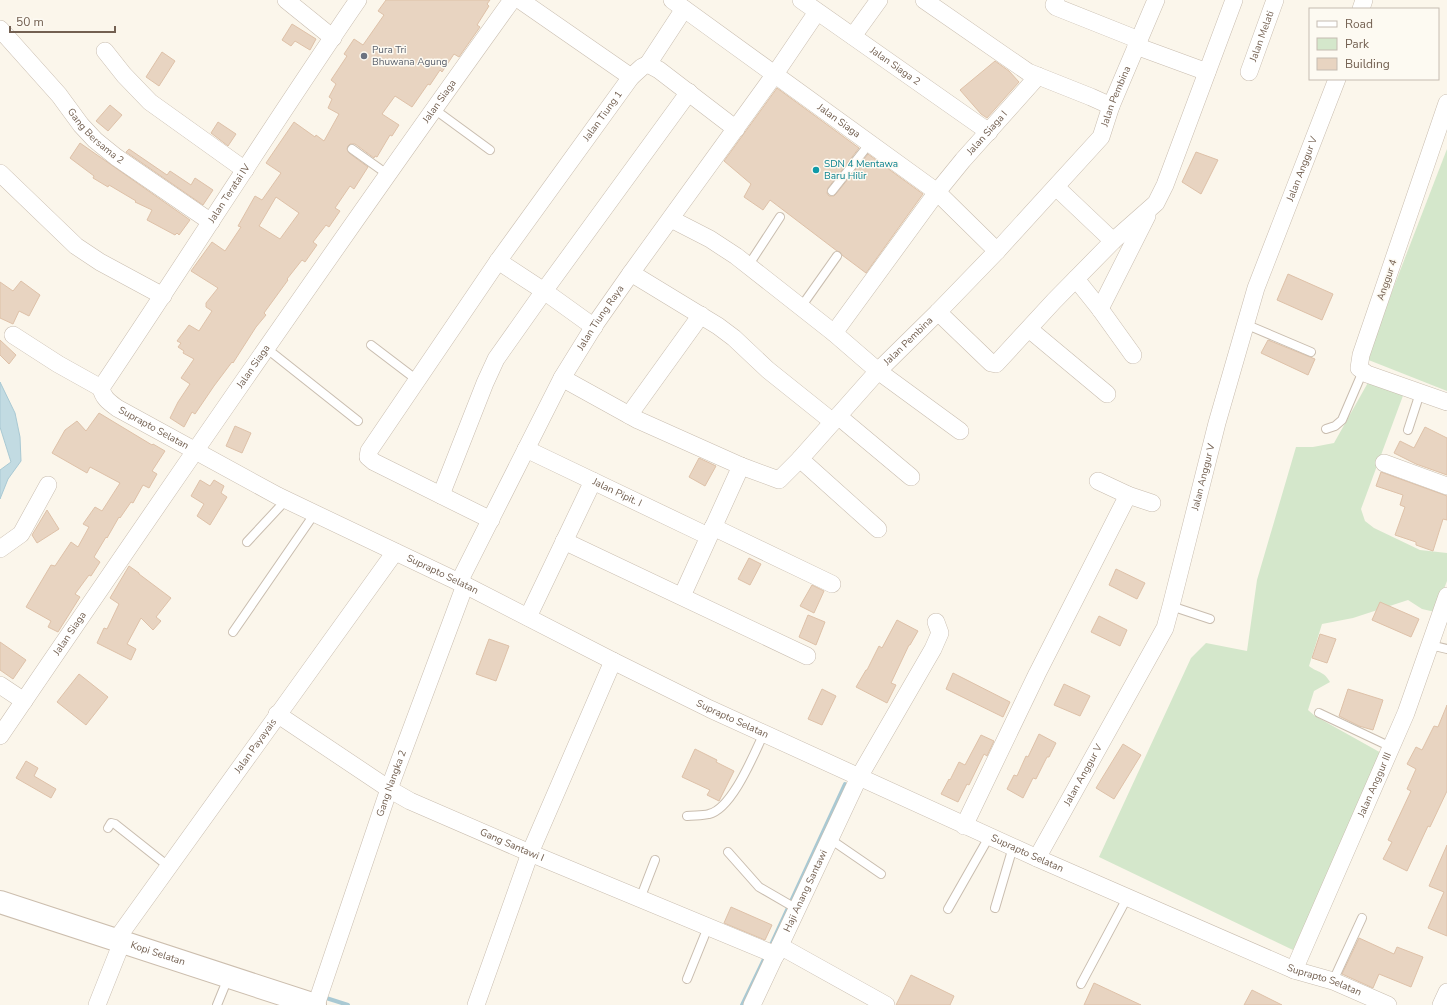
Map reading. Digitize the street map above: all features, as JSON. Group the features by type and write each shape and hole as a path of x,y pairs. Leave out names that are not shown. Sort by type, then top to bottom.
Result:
{"street":[{"path":"286,0 333,38"},
{"name":"Jalan Teratai IV","path":"101,388 358,0"},
{"name":"Jalan Siaga","path":"0,736 194,451 387,174 512,0"},
{"path":"520,0 632,77"},
{"name":"Jalan Siaga 2","path":"801,0 989,132"},
{"path":"853,36 879,0"},
{"path":"924,0 1020,67 1111,106"},
{"path":"1056,0 1054,5 1056,7 1207,72"},
{"name":"Jalan Pembina","path":"562,378 638,420 741,466 779,480 800,459 878,371 997,251 1100,137 1105,128 1111,106 1156,0"},
{"path":"938,312 993,364 998,363 1029,328 1113,241 1151,207 1160,197 1165,185 1234,0"},
{"name":"Jalan Melati","path":"1249,72 1275,0"},
{"name":"Jalan Siaga","path":"678,4 937,192 997,251"},
{"name":"Jalan Tiung 1","path":"440,495 374,462 368,457 369,451 498,261 632,77 642,67 648,64 678,4"},
{"name":"Jalan Tiung Raya","path":"462,584 491,520 562,378 594,327 631,273 671,220 775,74 817,12"},
{"name":"Gang Bersama 2","path":"0,29 55,90 81,125 95,140 116,157 211,222"},
{"path":"105,51 124,75 150,102 245,170"},
{"path":"648,64 659,70 736,128"},
{"name":"Jalan Siaga I","path":"834,333 937,192 1038,76"},
{"name":"Jalan Anggur V","path":"1036,858 1165,628 1172,606 1217,423 1262,269 1337,80"},
{"path":"491,520 440,495 496,359 689,92"},
{"name":"Anggur 4","path":"1363,371 1359,368 1361,355 1447,103"},
{"path":"0,173 76,246 100,262 163,296"},
{"path":"1056,187 1113,241"},
{"path":"1100,309 1151,207"},
{"path":"671,220 722,246 834,333 878,371 960,431"},
{"path":"498,261 544,291 594,327"},
{"path":"631,273 701,314 734,338 768,370 911,477"},
{"path":"1076,279 1133,355"},
{"path":"629,415 701,314"},
{"path":"1029,328 1107,394"},
{"path":"13,335 58,364 101,388"},
{"path":"1363,371 1367,374 1447,402"},
{"name":"Suprapto Selatan","path":"101,388 102,394 106,400 117,408 286,500 462,584 614,661 764,733 1013,848 1294,970 1333,980 1381,1004"},
{"name":"Jalan Pipit. I","path":"526,449 593,481 832,584"},
{"path":"800,459 878,529"},
{"path":"1384,463 1447,486"},
{"path":"682,596 741,466"},
{"path":"528,617 593,481"},
{"path":"1098,481 1128,495 1152,503"},
{"path":"0,549 21,534 48,486"},
{"path":"964,826 1037,674 1128,495"},
{"path":"564,541 807,656"},
{"name":"Jalan Payayais","path":"97,1005 120,937 168,866 395,552"},
{"name":"Gang Nangka 2","path":"318,998 388,789 462,584"},
{"name":"Jalan Anggur III","path":"1294,970 1406,713 1447,596"},
{"name":"Haji Anang Santawi","path":"752,1005 772,951 797,909 859,777 933,649 940,633 936,622"},
{"path":"476,1005 530,853 614,661"},
{"path":"0,685 24,701"},
{"name":"Gang Santawi I","path":"277,714 388,789 433,812 708,927 772,951 886,1005"},
{"name":"Kopi Selatan","path":"0,902 120,937 229,977 276,999 318,998"},
{"path":"1441,1005 1447,992"}],"lane":[{"path":"434,109 490,150"},
{"path":"832,191 870,143"},
{"path":"352,149 387,174"},
{"path":"748,266 780,217"},
{"path":"801,307 837,256"},
{"path":"1245,324 1311,352"},
{"path":"371,345 417,380"},
{"path":"266,348 358,420"},
{"path":"1326,430 1335,426 1342,420 1363,371"},
{"path":"1408,430 1420,393"},
{"path":"247,542 286,500"},
{"path":"233,632 315,514"},
{"path":"1172,606 1210,618"},
{"path":"1430,645 1447,649"},
{"path":"1319,713 1391,747"},
{"path":"687,816 710,814 724,805 736,788 764,733"},
{"path":"108,828 111,823 115,824 168,866"},
{"path":"948,909 989,837"},
{"path":"830,839 881,874"},
{"path":"995,908 1013,848"},
{"path":"728,852 759,888 797,909"},
{"path":"640,899 655,860"},
{"path":"1081,984 1127,898"},
{"path":"1333,980 1362,918"},
{"path":"688,979 708,927"},
{"path":"217,1005 229,977"}],"green space":[{"path":"1447,149 1447,391 1366,359"},
{"path":"1370,379 1404,393 1361,509 1365,521 1374,528 1420,550 1447,553 1447,581 1435,612 1422,609 1408,600 1353,618 1322,624 1309,666 1323,674 1330,682 1314,691 1308,710 1315,716 1383,754 1293,950 1099,857 1191,658 1206,643 1247,651 1257,580 1296,447 1313,447 1334,443"}],"water":[{"path":"0,382 15,413 20,437 21,461 8,479 0,499 0,470 11,462 0,427"}],"building":[{"path":"386,0 490,0 487,4 489,6 477,25 480,27 459,57 454,54 442,72 440,70 412,107 395,96 382,114 399,125 392,136 390,135 377,157 375,156 374,158 355,144 350,144 348,146 347,149 349,153 368,167 354,189 350,186 335,208 340,211 329,227 326,225 313,242 317,245 305,262 302,260 287,279 288,280 264,313 266,315 256,327 233,363 232,362 214,386 195,414 192,412 184,427 170,418 178,402 190,384 181,378 194,359 183,353 184,351 178,347 181,343 177,341 189,325 199,331 212,311 206,307 206,303 218,288 191,271 212,242 225,251 241,227 238,226 255,196 262,200 281,173 266,163 294,122 315,137 316,135 324,141 339,114 328,108 332,99 329,97 336,84 331,80 347,56 344,54 354,39 363,45 384,15 378,11","holes":["276,197 299,213 280,239 259,226"]},
{"path":"292,24 316,39 310,50 295,41 291,46 282,40"},
{"path":"162,52 175,61 159,86 146,77"},
{"path":"995,61 1009,71 1019,82 987,118 981,114 960,90"},
{"name":"SDN 4 Mentawa Baru Hilir","path":"777,88 859,148 828,188 827,193 829,196 834,196 836,194 868,154 923,194 866,273 770,200 763,210 744,197 751,184 724,161"},
{"path":"110,105 122,115 108,131 96,121"},
{"path":"218,122 236,134 228,146 211,133"},
{"path":"80,143 190,220 179,235 177,233 175,235 147,220 152,210 135,202 136,201 109,185 108,187 93,178 94,176 70,158"},
{"path":"129,149 167,175 170,171 191,185 195,178 213,190 203,205 126,152"},
{"path":"1196,152 1218,160 1201,194 1182,182"},
{"path":"1288,274 1333,294 1322,320 1277,300"},
{"path":"21,281 40,295 29,316 19,311 13,324 0,318 0,282 13,291"},
{"path":"0,340 16,355 9,364 0,355"},
{"path":"1268,340 1315,359 1308,375 1261,353"},
{"path":"99,413 152,445 153,444 165,451 152,471 157,474 149,488 143,485 133,503 131,502 120,518 119,517 94,557 100,562 91,576 89,575 75,594 80,597 58,632 48,627 51,621 26,607 51,565 55,566 71,542 78,547 89,527 83,524 95,507 102,511 120,483 90,467 87,473 52,453 65,430 77,421 86,431"},
{"path":"235,426 251,433 242,453 226,446"},
{"path":"1425,427 1447,438 1447,475 1416,464 1394,453 1400,441 1414,448"},
{"path":"699,458 716,466 705,486 689,477"},
{"path":"1381,472 1447,496 1447,520 1443,519 1433,551 1416,545 1416,542 1395,535 1405,507 1400,505 1403,495 1376,486"},
{"path":"200,480 210,486 214,480 224,486 221,493 227,497 210,525 197,516 204,504 191,496"},
{"path":"47,510 59,529 37,543 32,535"},
{"path":"749,558 761,564 750,585 738,579"},
{"path":"129,566 171,598 156,617 161,621 153,630 141,618 127,644 136,649 131,660 97,643 104,628 107,629 119,604 110,598"},
{"path":"1116,569 1145,583 1137,599 1109,585"},
{"path":"812,585 824,591 814,613 800,606"},
{"path":"1380,602 1419,619 1411,637 1372,620"},
{"path":"808,615 825,622 816,645 799,637"},
{"path":"1099,616 1127,630 1120,646 1091,632"},
{"path":"897,620 918,631 909,645 891,683 896,685 887,703 856,687 867,670 879,646 882,648"},
{"path":"1320,634 1336,639 1327,663 1312,658"},
{"path":"489,639 509,646 496,681 476,674"},
{"path":"0,642 26,660 13,679 0,670"},
{"path":"953,673 1010,702 1003,717 946,689"},
{"path":"79,674 108,697 86,725 57,702"},
{"path":"1064,684 1090,696 1080,716 1054,705"},
{"path":"822,689 836,696 822,725 808,719"},
{"path":"1348,689 1383,700 1373,730 1359,726 1339,716"},
{"path":"1447,705 1447,791 1430,827 1428,826 1407,871 1383,859 1392,842 1388,840 1411,791 1407,789 1416,769 1407,764 1416,747 1422,750 1434,726 1438,727"},
{"path":"1039,734 1056,743 1036,779 1033,778 1023,798 1007,789 1014,775 1017,776 1026,756 1028,757"},
{"path":"981,735 994,741 987,756 984,754 969,785 967,784 958,802 941,794 959,762 965,765"},
{"path":"1123,744 1141,755 1114,799 1096,788"},
{"path":"695,749 717,760 716,762 734,771 719,801 707,795 710,790 682,777"},
{"path":"26,761 38,768 34,776 56,789 51,798 16,778"},
{"path":"1447,845 1447,936 1428,928 1444,892 1429,886"},
{"path":"731,907 772,925 765,940 724,923"},
{"path":"1359,938 1394,954 1397,947 1423,957 1411,987 1379,974 1373,988 1342,974"},
{"path":"911,975 954,996 950,1005 896,1005"},
{"path":"1094,983 1141,1005 1084,1005"},
{"path":"1252,990 1282,1005 1244,1005"}],"waterway":[{"path":"769,949 845,784"},
{"path":"742,1005 766,955"},
{"path":"323,997 348,1005"}],"place":[{"name":"Pura Tri Bhuwana Agung","path":"364,56"},
{"name":"SDN 4 Mentawa Baru Hilir","path":"816,170"}]}
